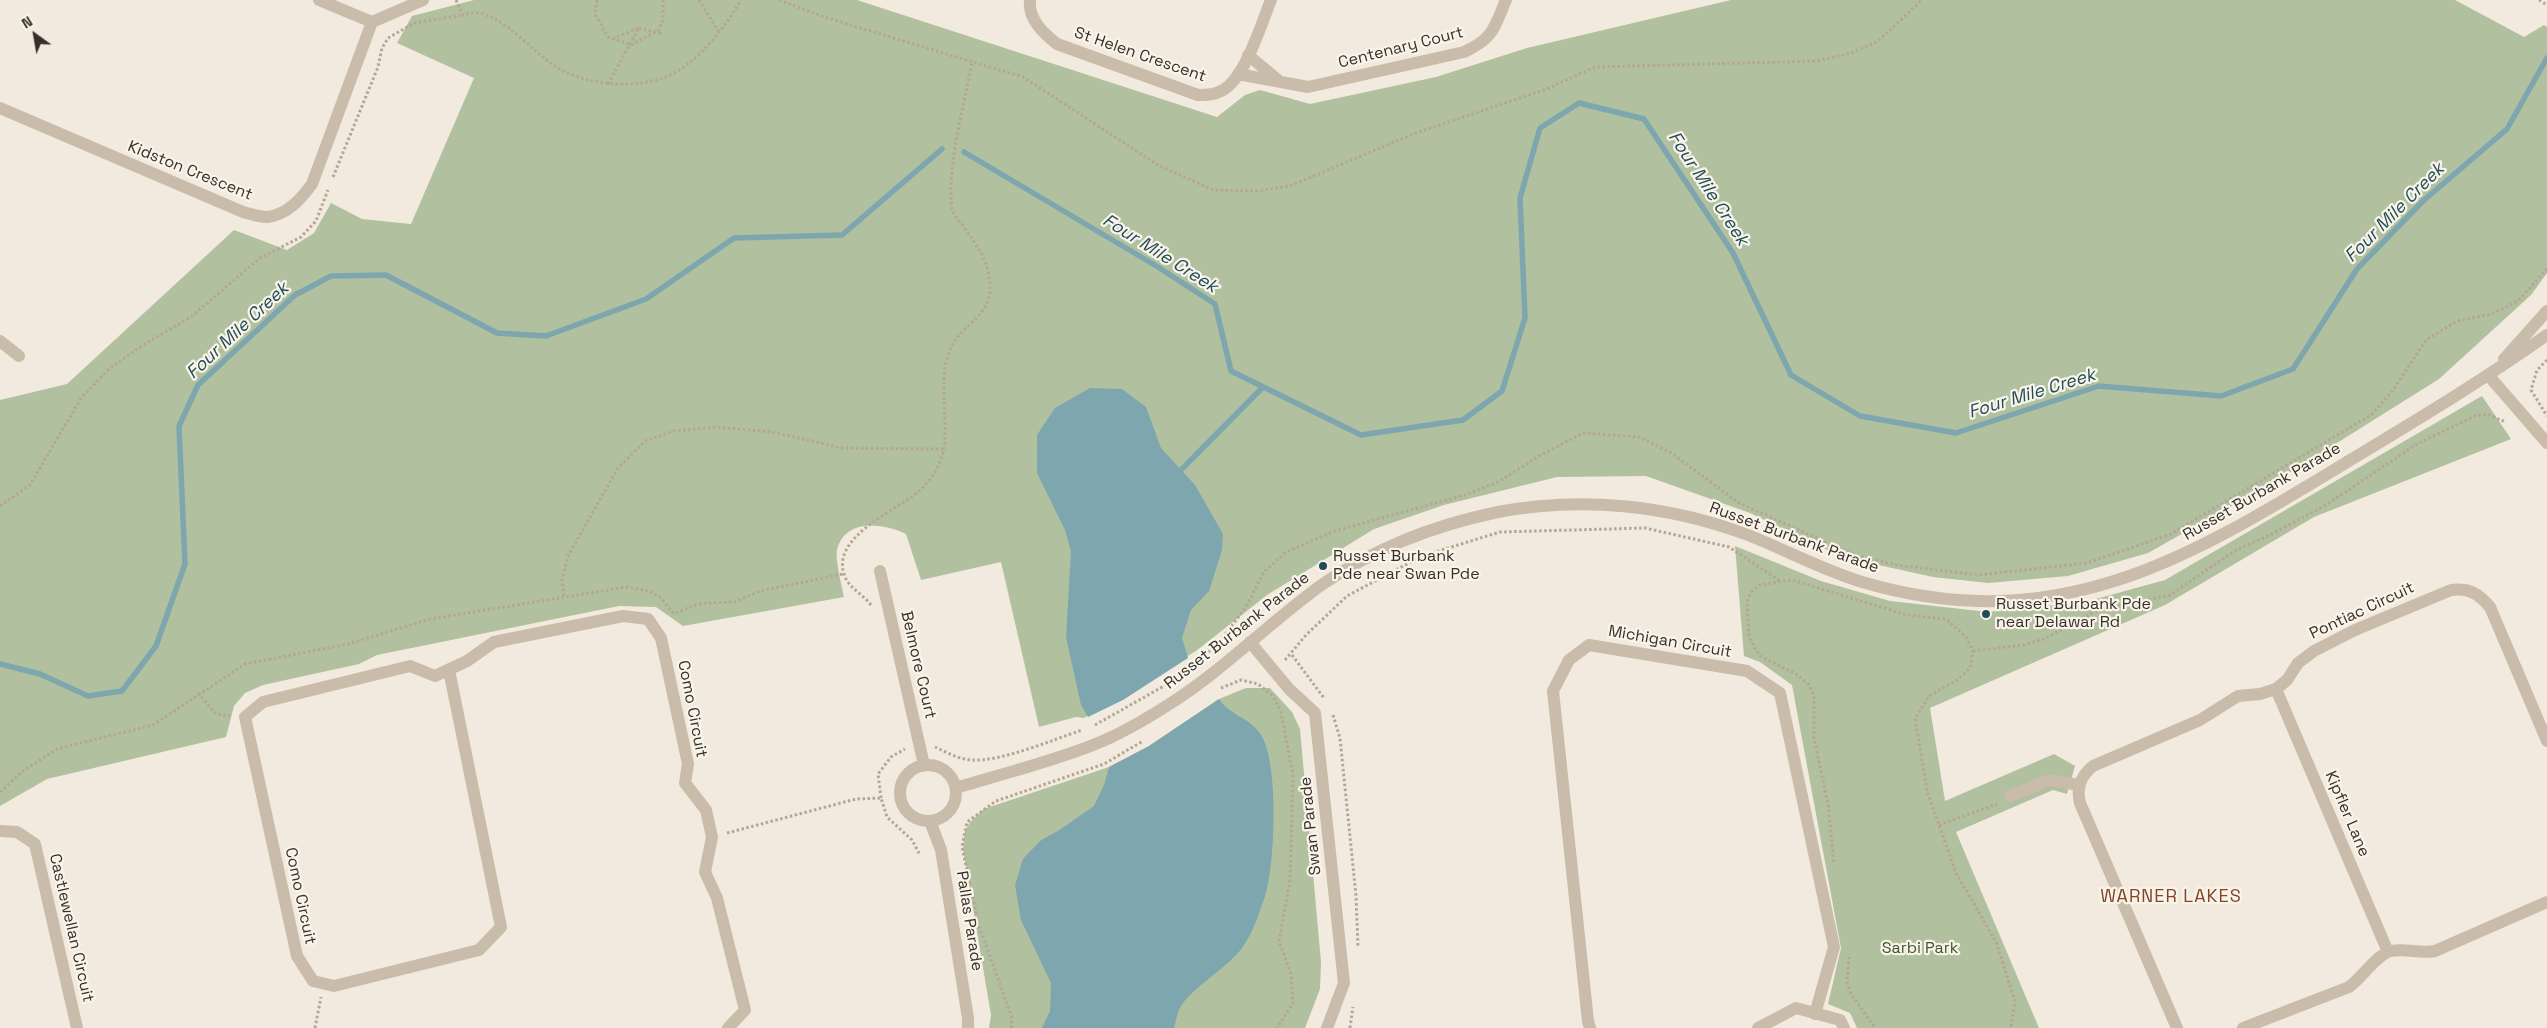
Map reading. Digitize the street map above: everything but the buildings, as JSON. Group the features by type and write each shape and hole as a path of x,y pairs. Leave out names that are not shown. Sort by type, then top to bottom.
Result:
{"street":[{"path":"320,0 372,22 423,0"},
{"name":"St Helen Crescent","path":"1030,0 1035,22 1045,35 1058,44 1198,95 1210,95 1222,91 1238,74 1271,0"},
{"name":"Centenary Court","path":"1238,74 1308,87 1464,52 1481,44 1492,34 1506,0"},
{"name":"Kidston Crescent","path":"0,108 243,212 268,217 286,210 300,201 312,184 372,22"},
{"name":"Centenary Court","path":"1248,55 1278,80"},
{"name":"Russet Burbank Parade","path":"2489,376 2547,310"},
{"name":"Russet Burbank Parade","path":"956,788 1098,744 1172,702 1207,677 1322,585 1358,562 1399,542 1448,525 1497,512 1542,506 1608,505 1643,508 1686,517 1750,536 1859,581 1930,597 1988,603 2044,597 2100,586 2148,571 2220,537 2263,514 2489,376 2547,335"},
{"path":"0,341 18,356"},
{"path":"2489,376 2547,443"},
{"name":"Belmore Court","path":"880,571 924,765"},
{"name":"Pontiac Circuit","path":"2276,689 2287,680 2298,663 2314,651 2372,622 2450,590 2462,589 2481,597 2490,607 2547,741"},
{"name":"Como Circuit","path":"324,984 312,981 297,956 244,717 263,702 410,666 435,676 467,661 494,642 623,616 648,619 661,638 688,764 685,783 706,810 712,837 705,872 717,898 745,1010 728,1028"},
{"name":"Swan Parade","path":"1250,642 1289,689 1315,713 1344,983 1327,1028"},
{"name":"Michigan Circuit","path":"1590,1028 1553,691 1569,660 1589,645 1746,671 1780,693 1834,946 1815,1014"},
{"path":"324,984 334,986 479,950 501,927 449,670"},
{"path":"2177,1028 2080,803 2080,785 2084,773 2093,766 2200,720 2238,696 2276,689"},
{"name":"Kipfler Lane","path":"2276,689 2388,952"},
{"path":"924,765 932,765 948,773 956,788 953,806 947,813 930,821 912,815 905,808 900,792 905,777 910,772 924,765"},
{"path":"2010,796 2049,780 2080,785"},
{"name":"Pallas Parade","path":"930,821 941,850 968,1028"},
{"name":"Castlewellan Circuit","path":"0,831 17,832 36,844 77,1028"},
{"path":"2243,1028 2349,987 2359,980 2376,960 2388,952 2403,950 2425,953 2435,951 2547,902"},
{"path":"1758,1028 1796,1008 1840,1020 1844,1028"}],"path":[{"path":"456,0 462,15"},
{"path":"597,0 594,14 608,37 631,45 659,30 665,5 663,0"},
{"path":"699,0 718,32"},
{"path":"0,506 30,485 81,398 110,368 140,347 192,316 260,258 301,237 316,221 378,67 382,48 388,38 414,23 476,12 486,15 510,30 540,56 559,69 582,79 608,84 624,84 668,76 707,47 741,0"},
{"path":"2539,0 2547,5"},
{"path":"608,84 639,28"},
{"path":"613,38 639,28 662,34"},
{"path":"872,608 869,602 856,592 843,574 844,554 851,541 867,526 916,494 936,472 944,449 945,368 955,341 977,318 990,295 989,267 952,210 954,158 972,62"},
{"path":"920,855 912,840 887,817 881,798 878,774 891,757 905,748 919,744 934,746 953,755 971,760 997,757 1090,728 1129,707 1197,663 1221,640 1246,607 1264,572 1286,552 1335,531 1465,495 1498,482 1541,455 1583,433 1639,438 1670,452 1739,503 1855,555 1888,563 1978,576 2087,563 2171,534 2371,415 2391,393 2426,340 2458,321 2492,314 2518,302 2547,269"},
{"path":"2547,360 2537,370 2531,390 2547,416"},
{"path":"564,596 562,580 568,556 618,468 646,441 674,431 716,427 772,432 842,448 944,449"},
{"path":"1258,684 1292,655 1306,635 1347,596 1422,556 1500,532 1645,528 1729,548 1781,582"},
{"path":"0,792 23,770 57,749 153,725 198,693 245,664 348,644 430,619 564,596 627,587 649,591 660,597 674,614 692,606 735,602 760,591 843,574"},
{"path":"1834,869 1828,804 1814,738 1814,695 1808,684 1796,674 1760,656 1749,636 1747,602 1751,592 1759,585 1792,580 1907,615 1946,619 1966,637 1973,651 1970,668 1957,680 1929,696 1915,718 1927,791 1939,825 1956,873 1996,942 2015,1001 2011,1028"},
{"path":"1216,692 1242,680 1258,684 1273,696 1281,712 1293,776 1290,880 1279,941 1291,974 1293,1004 1277,1028"},
{"path":"198,693 216,714 244,717"},
{"path":"903,739 905,748"},
{"path":"1011,1028 1012,1018 979,926 962,847 967,822 996,801 1104,764"},
{"path":"1939,825 2000,802 2010,796"},
{"path":"712,837 856,799 881,798"},
{"path":"1848,952 1847,982 1851,994 1875,1028"},
{"path":"315,1028 324,984"}],"green space":[{"path":"474,0 857,0 1217,117 1245,95 1260,90 1310,104 1436,77 1527,48 1731,0 2455,0 2524,37 2544,25 2547,27 2547,273 2531,295 2439,379 2286,475 2148,553 2068,576 1988,583 1933,577 1842,557 1750,513 1646,476 1557,477 1444,505 1374,529 1267,595 1196,651 1084,718 1076,717 1039,727 1001,562 921,580 906,534 887,527 866,526 848,532 841,540 837,550 844,597 683,626 656,607 619,606 377,655 359,664 263,685 245,693 234,706 226,737 47,779 0,806 0,400 67,384 234,230 287,250 314,233 331,203 362,219 411,224 474,78 397,43 412,16"},
{"name":"Sarbi Park","path":"2482,396 2511,439 2314,517 2165,605 1930,708 1945,801 2054,754 2075,766 2067,794 2053,790 1956,832 2039,1028 1857,1028 1850,1013 1828,1004 1841,948 1792,685 1760,662 1744,656 1735,546 1821,581 1890,601 1988,612 2085,602 2165,580"},
{"path":"1246,688 1270,688 1292,712 1300,729 1321,962 1320,989 1305,1028 989,1028 991,1015 963,849 965,831 970,822 984,809 1109,767 1149,746 1219,699"}],"water":[{"path":"1090,388 1122,389 1146,407 1161,448 1195,485 1223,534 1222,550 1209,591 1191,610 1182,638 1188,658 1123,700 1088,717 1081,705 1066,637 1071,551 1065,530 1037,473 1037,435 1055,408"},
{"path":"1219,699 1229,709 1251,724 1261,735 1267,749 1271,767 1274,812 1272,859 1266,893 1250,936 1228,963 1186,999 1178,1011 1174,1028 1042,1028 1050,1011 1051,983 1021,920 1015,885 1023,859 1040,841 1094,806 1104,785 1109,767 1149,746"}],"waterway":[{"name":"Four Mile Creek","path":"964,152 1158,267 1215,304 1231,371 1361,435 1463,420 1502,391 1525,318 1520,198 1540,128 1579,103 1644,119 1733,253 1791,375 1860,416 1956,433 2099,386 2221,396 2293,369 2357,269 2423,201 2507,129 2547,58"},
{"name":"Four Mile Creek","path":"0,664 40,674 88,696 122,691 156,646 185,564 179,426 198,385 295,295 331,276 386,275 497,333 546,336 646,299 734,238 842,235 942,149"},
{"path":"1181,470 1263,387"}],"place":[{"name":"Russet Burbank Pde near Swan Pde","path":"1323,566"},
{"name":"Russet Burbank Pde near Delawar Rd","path":"1986,614"}],"district":[{"name":"WARNER LAKES","path":"2171,897"}]}
